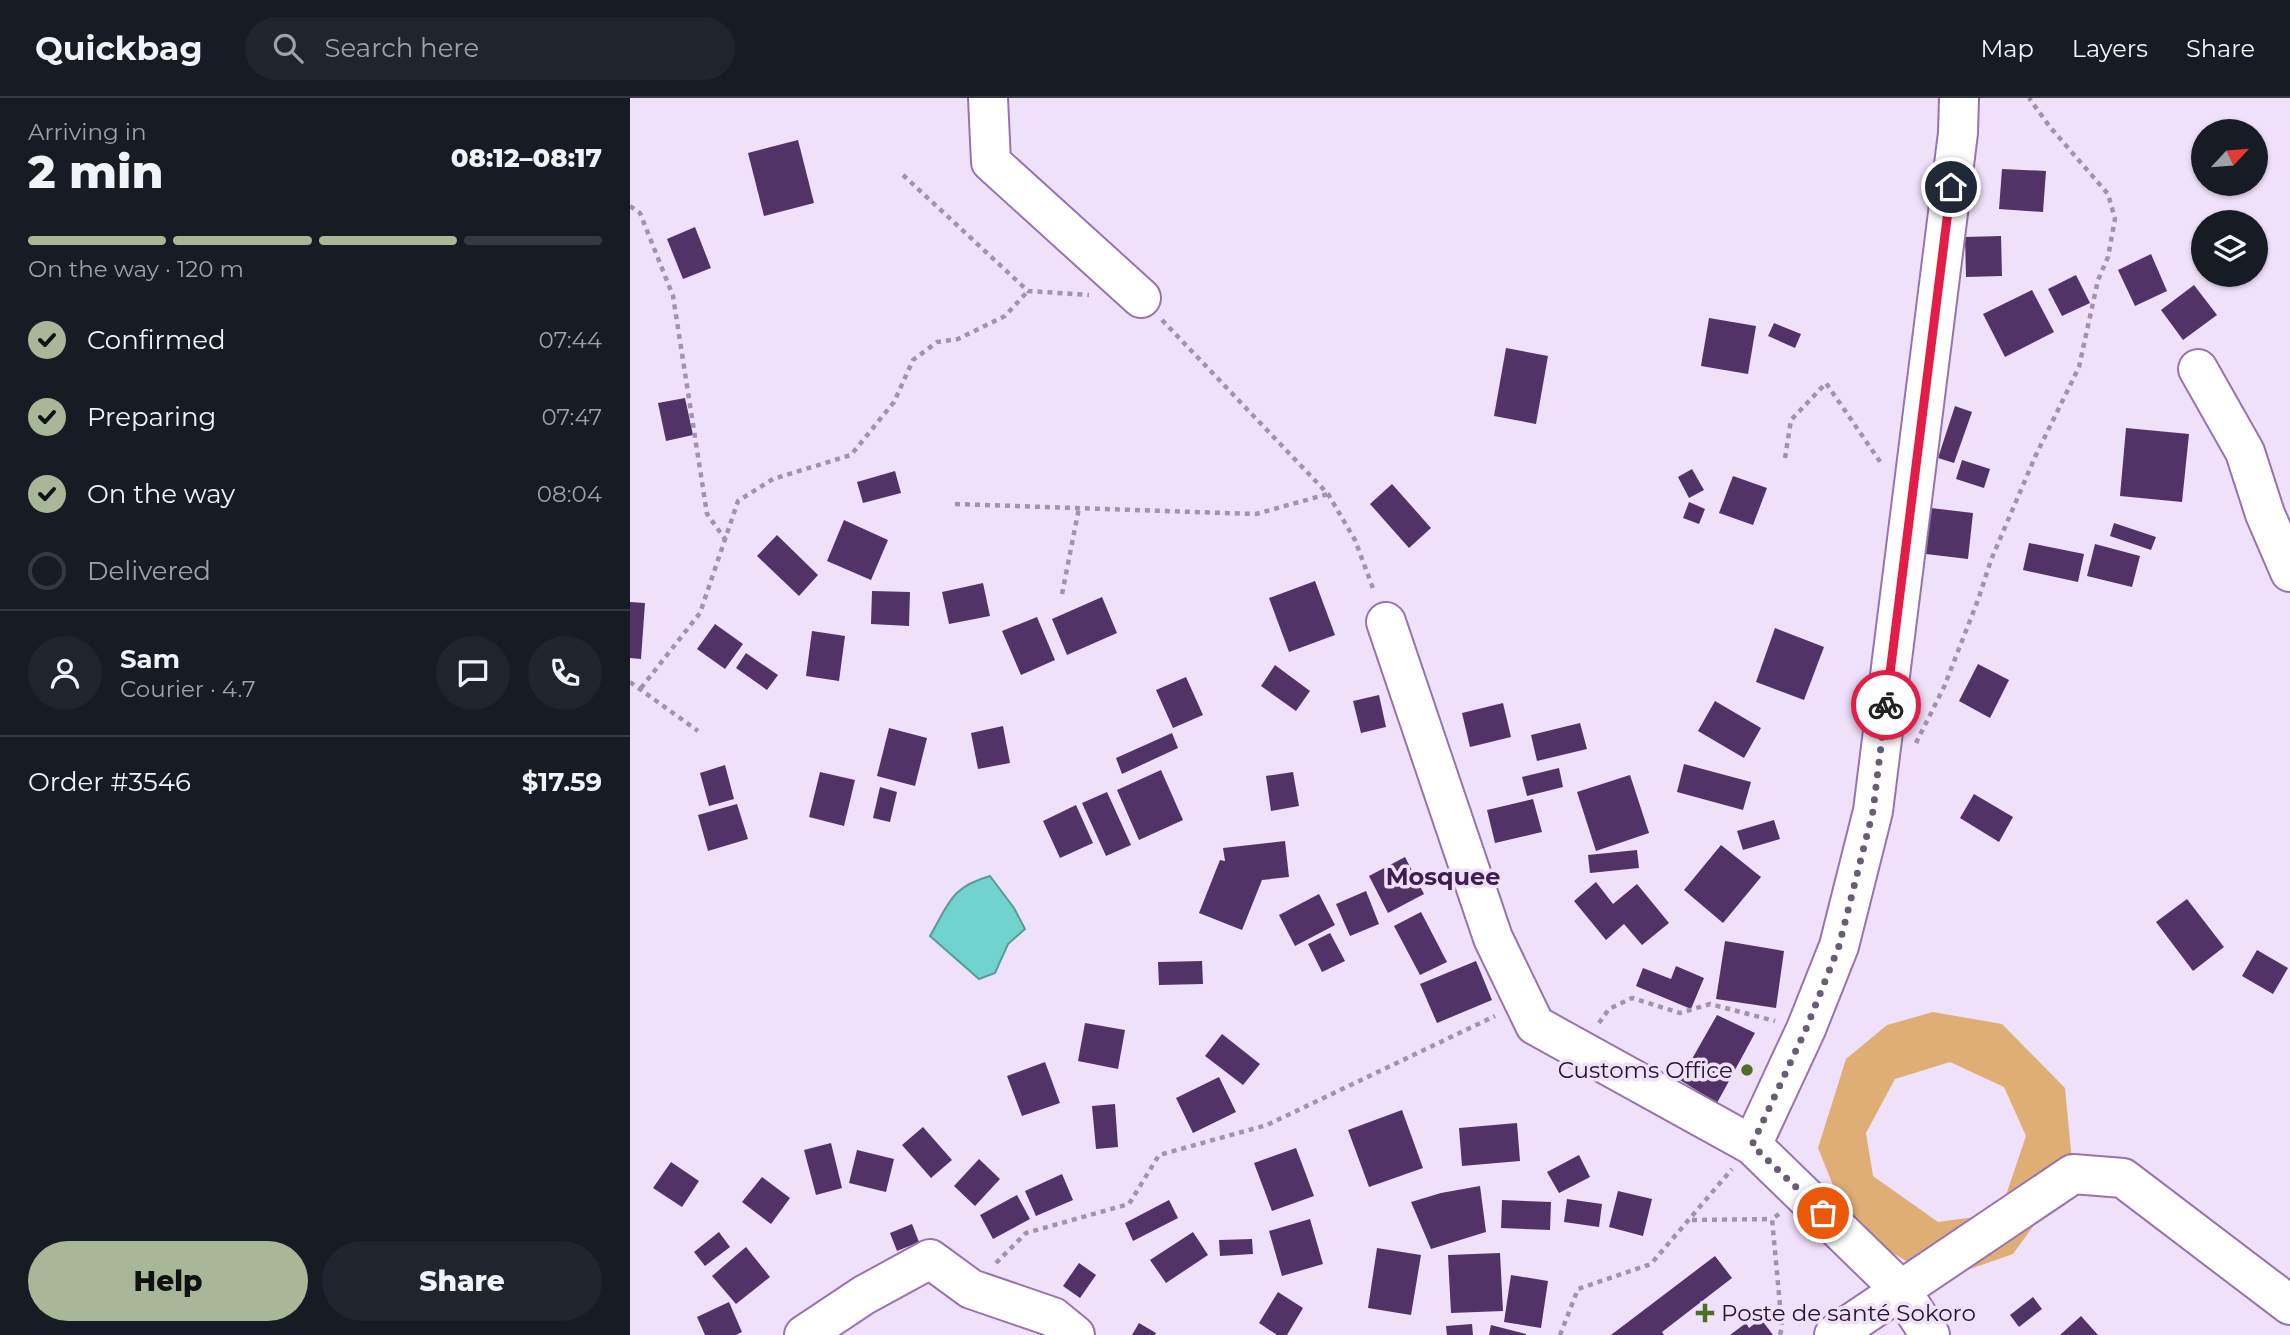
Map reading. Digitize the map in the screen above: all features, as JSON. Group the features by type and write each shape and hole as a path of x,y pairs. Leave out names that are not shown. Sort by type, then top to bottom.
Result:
{"street":[{"path":"988,98 991,162 1141,299"},
{"path":"1752,1145 1806,1029 1839,946 1873,811 1958,134 1959,98"},
{"path":"2199,369 2245,452 2265,514 2290,572"},
{"path":"1386,622 1493,938 1535,1025 1752,1145 1900,1289 1930,1335"},
{"path":"1833,1335 2073,1174 2123,1178 2290,1305"},
{"path":"804,1335 864,1296 930,1259 971,1289 1054,1317 1075,1335"}],"path":[{"path":"1910,755 1944,687 1991,560 2030,468 2079,367 2098,280 2108,257 2115,219 2108,194 2050,127 2029,98"},
{"path":"903,175 1028,291 1091,295"},
{"path":"630,206 640,213 673,296 707,514 725,540"},
{"path":"640,688 700,613 738,501 773,479 851,455 894,402 913,360 937,342 958,339 1005,316 1028,291"},
{"path":"1141,299 1328,494 1355,540 1386,622"},
{"path":"1785,458 1791,420 1826,383 1910,508"},
{"path":"955,504 1256,514 1328,494"},
{"path":"1062,594 1079,508"},
{"path":"630,682 698,731"},
{"path":"1580,1049 1609,1009 1632,998 1681,1013 1710,1004 1806,1029"},
{"path":"971,1289 1026,1233 1129,1205 1159,1155 1267,1125 1524,1002"},
{"path":"1560,1335 1578,1289 1651,1264 1752,1145"},
{"path":"1691,1220 1772,1219 1803,1194"},
{"path":"1772,1219 1782,1327 1780,1335"}],"shaded area":[{"path":"990,876 1014,908 1025,929 1008,944 995,973 979,979 930,936 947,905 959,891"},
{"path":"1933,1012 2002,1024 2065,1088 2073,1172 2013,1254 1967,1270 1916,1267 1850,1227 1818,1148 1846,1059 1887,1025","holes":["1950,1062 2004,1087 2026,1136 2006,1195 1975,1217 1938,1222 1873,1176 1866,1133 1895,1079"]}],"building":[{"path":"798,140 814,203 764,216 748,153"},
{"path":"2002,169 2046,171 2043,212 1999,209"},
{"path":"695,227 711,268 683,279 667,239"},
{"path":"2001,236 2002,276 1966,277 1965,237"},
{"path":"2151,254 2167,291 2135,306 2118,270"},
{"path":"2076,275 2090,303 2062,316 2048,289"},
{"path":"2191,287 2196,287 2217,315 2183,340 2161,310"},
{"path":"2032,290 2054,332 2005,357 1983,314"},
{"path":"1709,318 1756,326 1748,374 1701,366"},
{"path":"1774,323 1801,334 1795,348 1768,336"},
{"path":"1506,348 1548,356 1536,424 1494,416"},
{"path":"685,398 693,435 666,441 658,403"},
{"path":"1955,406 1972,412 1954,463 1938,458"},
{"path":"2126,428 2189,434 2182,502 2120,496"},
{"path":"1962,460 1990,469 1984,488 1956,479"},
{"path":"1692,469 1704,490 1689,498 1678,477"},
{"path":"895,471 901,493 863,503 857,482"},
{"path":"1733,476 1767,488 1753,525 1719,513"},
{"path":"1392,484 1431,528 1409,548 1370,504"},
{"path":"1689,502 1705,509 1699,524 1683,518"},
{"path":"1931,508 1973,513 1968,559 1926,554"},
{"path":"844,520 888,540 871,580 827,561"},
{"path":"2114,523 2156,537 2151,550 2110,536"},
{"path":"777,535 818,575 799,596 757,556"},
{"path":"2029,543 2084,554 2078,582 2023,570"},
{"path":"2095,544 2140,556 2132,587 2087,576"},
{"path":"1315,581 1335,635 1289,652 1269,598"},
{"path":"983,583 990,616 949,624 942,592"},
{"path":"872,591 910,592 909,626 871,624"},
{"path":"1102,597 1117,633 1067,655 1052,619"},
{"path":"630,602 645,603 641,659 630,658"},
{"path":"1037,617 1055,660 1021,675 1002,631"},
{"path":"715,624 743,644 725,669 697,649"},
{"path":"1775,628 1824,647 1804,700 1756,682"},
{"path":"812,631 845,636 839,681 806,676"},
{"path":"746,653 778,675 767,690 736,668"},
{"path":"1978,664 2009,680 1990,718 1959,701"},
{"path":"1275,665 1310,691 1296,711 1261,686"},
{"path":"1186,677 1203,715 1173,728 1156,690"},
{"path":"1379,695 1386,727 1361,733 1353,701"},
{"path":"1715,701 1761,728 1744,758 1698,731"},
{"path":"1503,703 1511,737 1470,747 1462,713"},
{"path":"1580,723 1587,749 1537,761 1531,735"},
{"path":"1003,726 1010,763 978,769 971,733"},
{"path":"889,728 927,738 915,786 877,776"},
{"path":"1172,733 1178,748 1122,774 1116,758"},
{"path":"1684,764 1751,782 1743,810 1677,792"},
{"path":"725,765 734,799 709,806 700,773"},
{"path":"1559,768 1563,787 1527,796 1522,777"},
{"path":"1161,770 1183,820 1139,840 1117,790"},
{"path":"820,772 855,780 844,826 809,817"},
{"path":"1293,772 1299,806 1271,811 1266,776"},
{"path":"1630,775 1649,833 1596,851 1577,792"},
{"path":"880,787 897,792 890,822 873,818"},
{"path":"1107,792 1131,845 1106,856 1082,803"},
{"path":"1974,794 2013,817 1999,842 1960,818"},
{"path":"1533,799 1542,832 1495,843 1487,810"},
{"path":"737,804 748,839 708,851 698,815"},
{"path":"1076,805 1093,843 1060,858 1043,821"},
{"path":"1774,820 1780,839 1743,850 1737,831"},
{"path":"1285,841 1289,877 1262,880 1242,930 1199,913 1220,860 1225,861 1223,848"},
{"path":"1721,845 1761,877 1723,923 1684,890"},
{"path":"1637,850 1639,868 1590,873 1588,855"},
{"path":"1405,857 1424,894 1388,913 1369,876"},
{"path":"1596,882 1613,904 1637,884 1669,923 1642,945 1624,924 1606,940 1574,901"},
{"path":"1366,891 1379,924 1350,936 1336,904"},
{"path":"1319,894 1335,925 1295,946 1279,915"},
{"path":"2187,899 2224,947 2193,971 2156,922"},
{"path":"1421,912 1447,962 1420,975 1394,926"},
{"path":"1330,933 1345,961 1322,972 1308,944"},
{"path":"1725,941 1784,951 1776,1008 1716,999"},
{"path":"2257,950 2288,968 2273,994 2242,976"},
{"path":"1202,961 1203,984 1159,985 1158,962"},
{"path":"1476,961 1492,1000 1437,1023 1420,984"},
{"path":"1676,966 1704,978 1691,1009 1636,986 1643,968 1671,979"},
{"path":"1717,1015 1755,1033 1717,1103 1680,1080"},
{"path":"1085,1023 1125,1030 1118,1069 1078,1061"},
{"path":"1222,1034 1260,1064 1243,1085 1205,1056"},
{"path":"1045,1062 1060,1103 1022,1116 1007,1076"},
{"path":"1219,1077 1236,1112 1193,1133 1176,1098"},
{"path":"1115,1104 1118,1147 1096,1149 1092,1106"},
{"path":"1402,1110 1423,1168 1369,1187 1348,1130"},
{"path":"1517,1123 1520,1161 1462,1166 1459,1128"},
{"path":"923,1127 952,1160 931,1178 902,1145"},
{"path":"831,1143 842,1188 816,1195 804,1150"},
{"path":"1296,1148 1314,1196 1272,1211 1254,1163"},
{"path":"857,1150 894,1159 886,1192 849,1183"},
{"path":"1579,1155 1590,1177 1559,1193 1547,1172"},
{"path":"979,1159 1000,1179 975,1206 954,1186"},
{"path":"671,1162 699,1181 682,1207 653,1188"},
{"path":"1062,1174 1073,1200 1036,1216 1025,1191"},
{"path":"762,1177 790,1198 771,1224 742,1202"},
{"path":"1480,1186 1486,1232 1431,1249 1411,1202"},
{"path":"1618,1191 1652,1199 1643,1236 1609,1227"},
{"path":"1017,1195 1030,1219 993,1239 980,1215"},
{"path":"1567,1199 1602,1204 1599,1227 1564,1222"},
{"path":"1169,1200 1178,1218 1133,1241 1125,1223"},
{"path":"1502,1200 1551,1202 1550,1230 1501,1228"},
{"path":"1310,1219 1323,1264 1282,1276 1269,1231"},
{"path":"912,1224 919,1242 897,1251 890,1233"},
{"path":"719,1232 730,1247 705,1266 694,1252"},
{"path":"1193,1232 1208,1255 1166,1283 1150,1260"},
{"path":"1252,1239 1253,1254 1220,1256 1219,1240"},
{"path":"746,1247 770,1277 736,1304 712,1276"},
{"path":"1377,1248 1421,1255 1411,1315 1368,1308"},
{"path":"1500,1253 1503,1311 1451,1313 1448,1255"},
{"path":"1715,1256 1732,1278 1662,1332 1664,1335 1611,1335"},
{"path":"1079,1263 1096,1275 1080,1298 1063,1286"},
{"path":"1511,1275 1548,1281 1541,1328 1504,1322"},
{"path":"1278,1292 1303,1308 1287,1335 1277,1335 1259,1323"},
{"path":"2033,1297 2042,1309 2019,1327 2010,1315"},
{"path":"729,1302 742,1332 736,1335 705,1335 697,1317"},
{"path":"2081,1316 2098,1335 2060,1335"},
{"path":"1761,1319 1773,1335 1730,1335 1746,1323 1749,1328"},
{"path":"1139,1323 1156,1333 1155,1335 1132,1335"},
{"path":"1472,1324 1473,1335 1447,1335 1446,1326"},
{"path":"1491,1325 1526,1334 1526,1335 1489,1335"}],"way so far":[{"path":"1823,1213 1752,1145 1806,1029 1839,946 1873,811 1886,705"}],"place":[{"name":"Customs Office","path":"1747,1070"},
{"name":"Poste de santé Sokoro","path":"1705,1313"}],"district":[{"name":"Mosquee","path":"1443,877"}],"route":[{"path":"1886,705 1951,187"}]}
